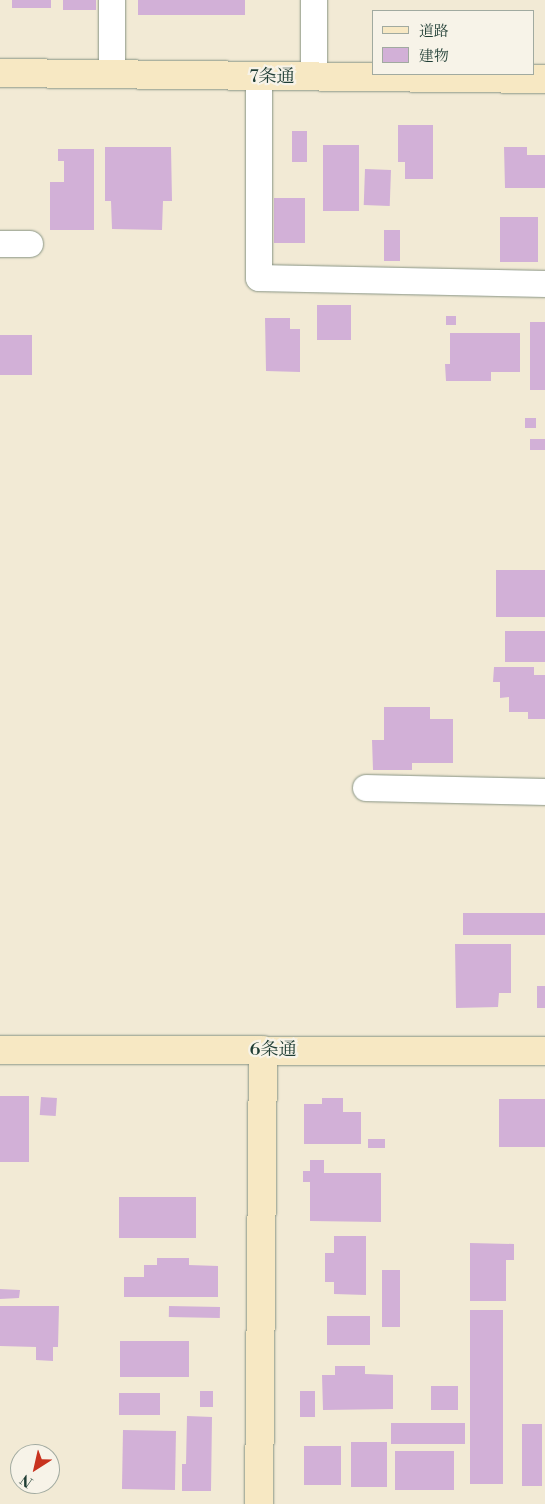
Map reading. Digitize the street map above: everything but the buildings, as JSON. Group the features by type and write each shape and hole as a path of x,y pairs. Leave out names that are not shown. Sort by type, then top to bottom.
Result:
{"street":[{"path":"112,0 112,74"},
{"path":"314,0 314,77"},
{"name":"7条通","path":"0,73 545,79"},
{"path":"259,77 259,278 545,284"},
{"path":"0,244 30,244"},
{"path":"366,788 545,792"},
{"name":"6条通","path":"0,1050 545,1052"},
{"path":"259,1504 262,1050"}]}
